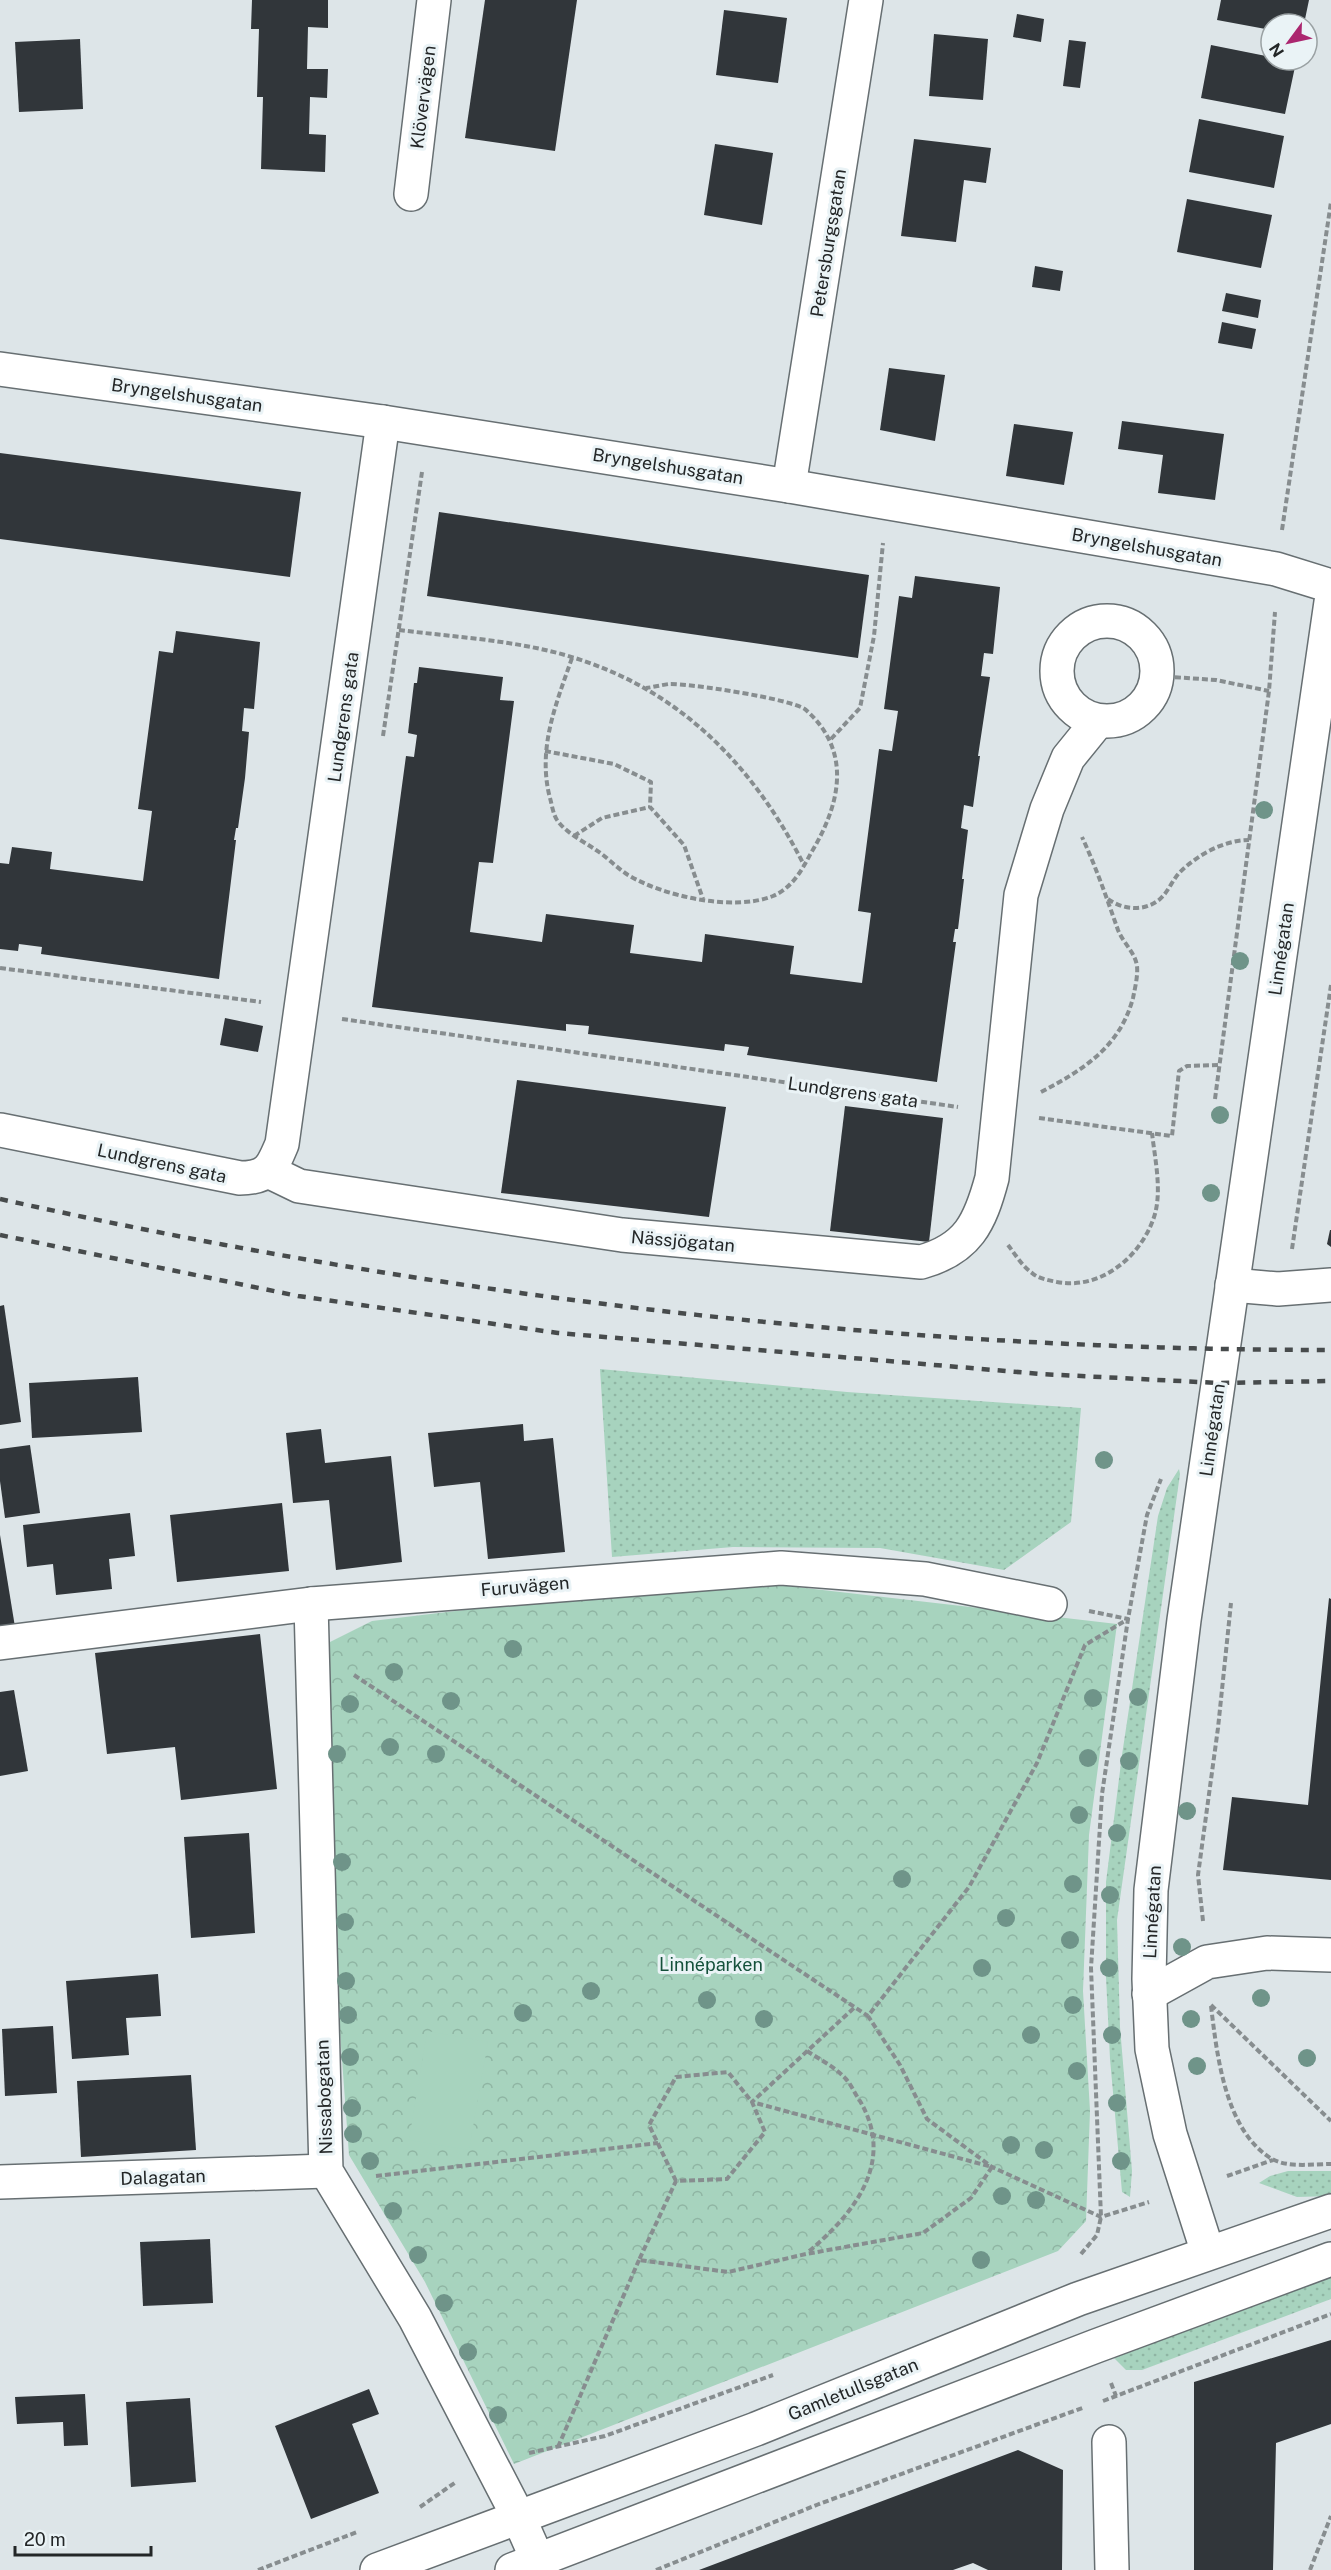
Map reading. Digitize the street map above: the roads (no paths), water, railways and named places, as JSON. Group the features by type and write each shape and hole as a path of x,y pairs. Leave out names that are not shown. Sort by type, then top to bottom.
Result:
{"street":[{"name":"Klövervägen","path":"411,194 434,0"},
{"name":"Petersburgsgatan","path":"789,486 866,0"},
{"name":"Bryngelshusgatan","path":"0,369 383,422 789,486 1276,569 1331,586"},
{"name":"Lundgrens gata","path":"0,1130 240,1179 255,1178 268,1171 282,1144 383,422"},
{"name":"Linnégatan","path":"1208,2253 1170,2134 1152,2049 1149,1994 1150,1890 1232,1284 1331,602"},
{"path":"1094,622 1116,622 1137,630 1152,647 1157,676 1154,691 1140,710 1120,720 1098,721 1077,712 1069,704 1058,684 1060,651 1074,633 1094,622"},
{"name":"Nässjögatan","path":"268,1171 299,1186 622,1235 921,1262 944,1255 966,1236 984,1210 992,1178 1021,895 1047,809 1068,758 1098,721"},
{"path":"1232,1284 1278,1288 1331,1285"},
{"name":"Furuvägen","path":"0,1643 311,1604 782,1568 925,1579 1050,1604"},
{"name":"Nissabogatan","path":"311,1604 332,2181 415,2318 493,2466 519,2518 531,2567"},
{"path":"1149,1994 1207,1962 1267,1953 1331,1955"},
{"name":"Dalagatan","path":"0,2182 332,2181"},
{"name":"Gamletullsgatan","path":"376,2570 756,2429 1069,2303 1331,2211"},
{"path":"531,2567 1096,2346 1331,2259"},
{"path":"1109,2442 1112,2570"}],"railway":[{"path":"0,1199 329,1264 661,1311 828,1328 995,1340 1163,1347 1331,1350"},
{"path":"0,1235 298,1296 558,1333 1041,1374 1219,1383 1331,1381"}],"park label":[{"name":"Linnéparken","path":"711,1964"}]}
